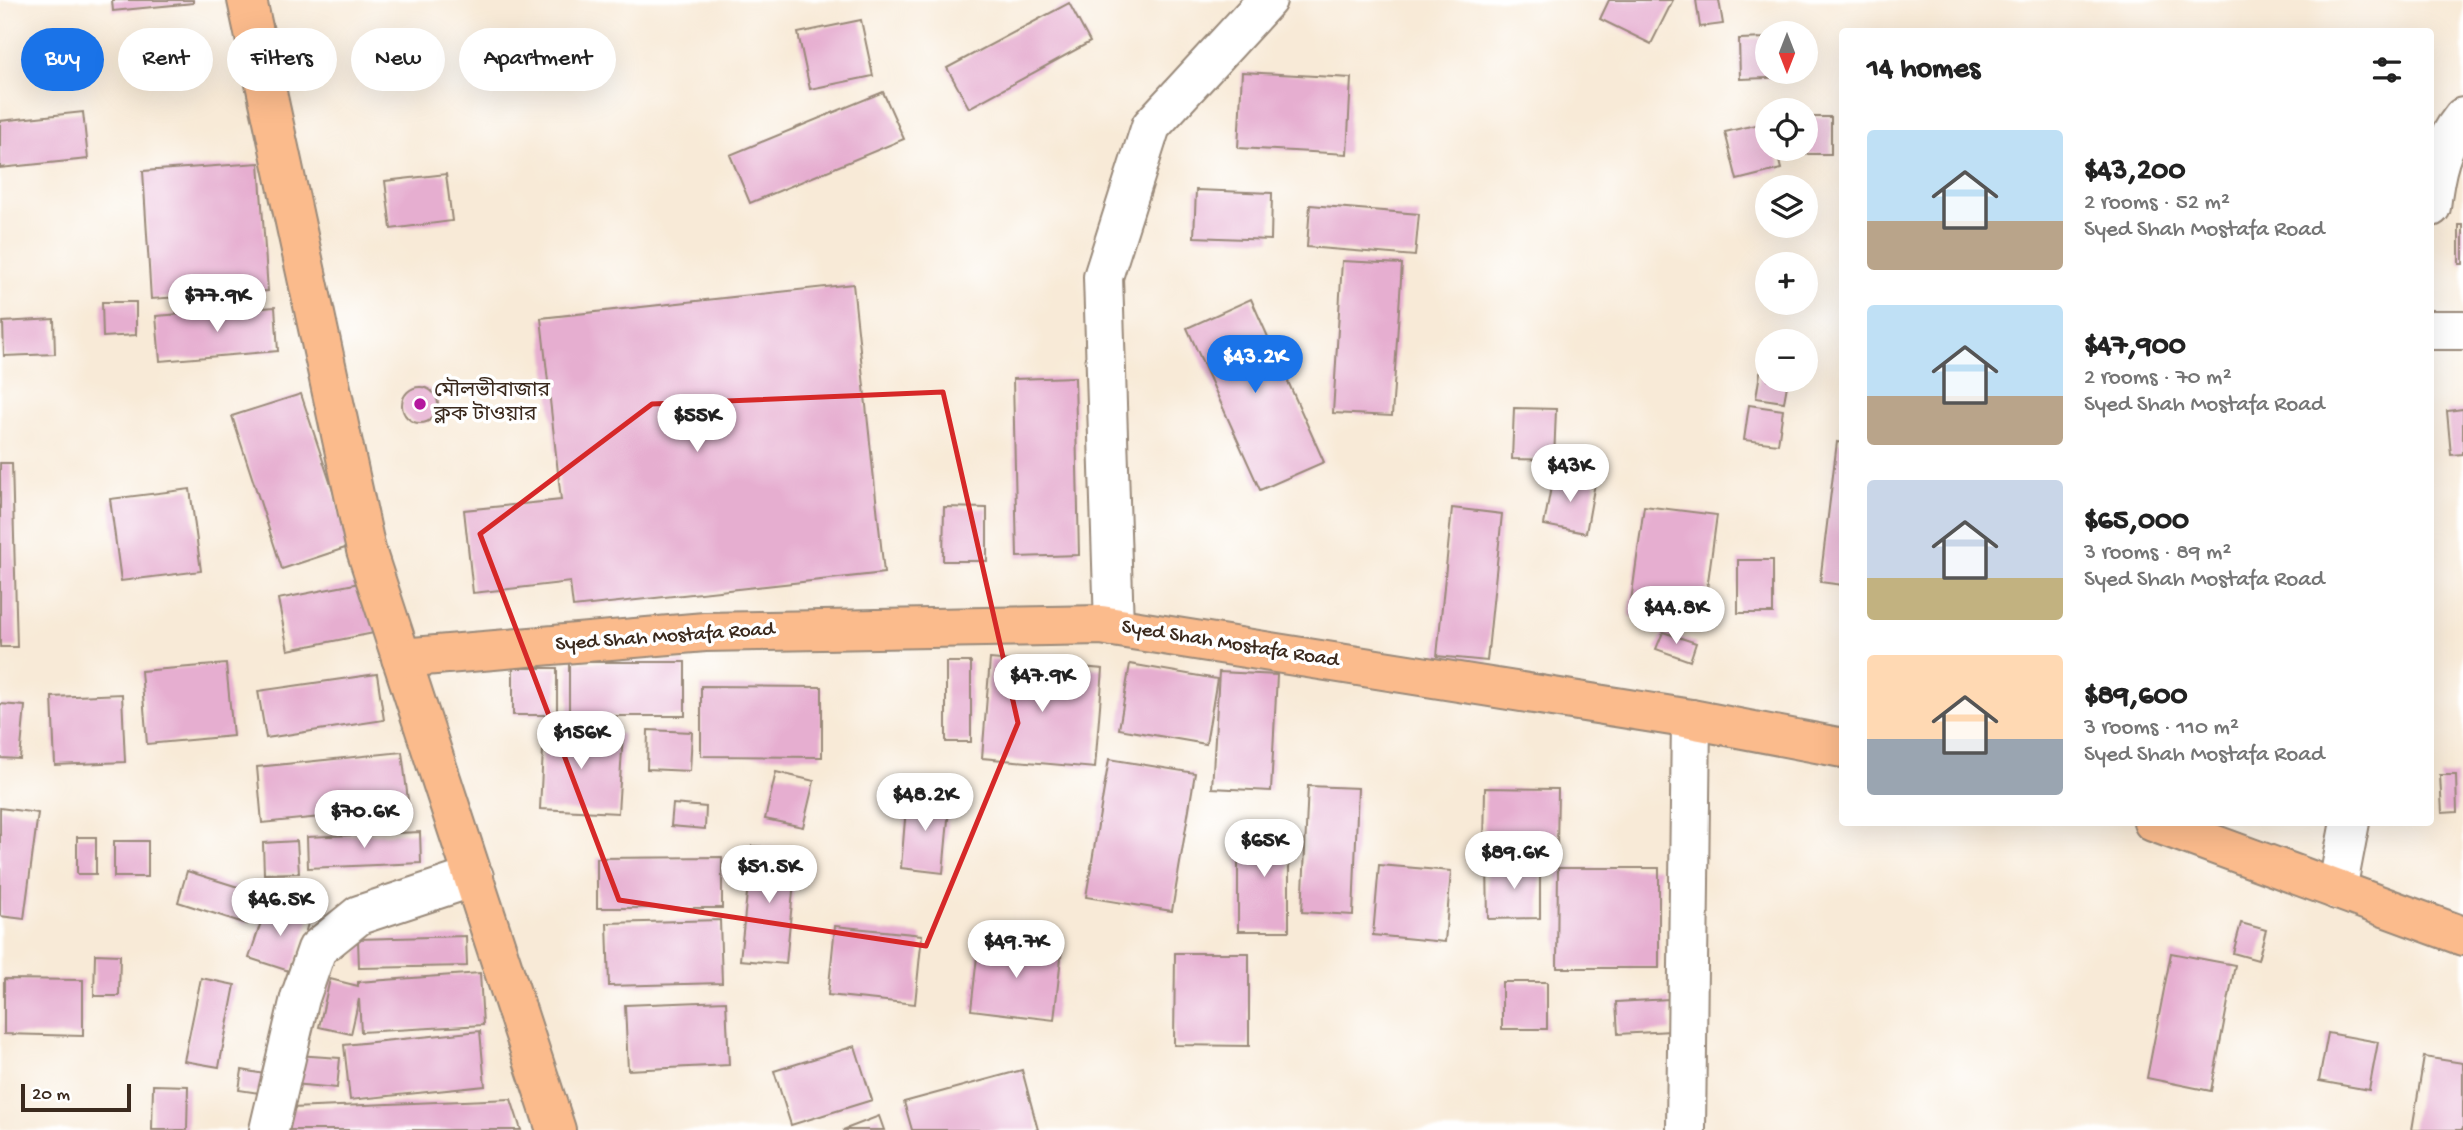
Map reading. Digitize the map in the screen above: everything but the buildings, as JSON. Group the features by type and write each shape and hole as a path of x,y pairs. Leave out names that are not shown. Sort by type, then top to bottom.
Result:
{"highway":[{"path":"247,0 366,550 556,1130"},
{"name":"Syed Shah Mostafa Road","path":"401,658 705,632 1101,625 1691,719 1839,747"},
{"path":"2163,826 2463,936"}],"street":[{"path":"1114,627 1102,276 1151,127 1267,0"},
{"path":"2434,184 2436,168 2454,129 2463,117"},
{"path":"2434,330 2463,330"},
{"path":"1686,1130 1691,719"},
{"path":"2337,890 2349,826"},
{"path":"269,1130 300,998 317,949 359,915 474,877"}],"highlighted area":[{"path":"943,392 1018,723 926,946 619,900 480,534 652,404"}],"place":[{"name":"মৌলভীবাজার ক্লক টাওয়ার","path":"420,404"}]}
